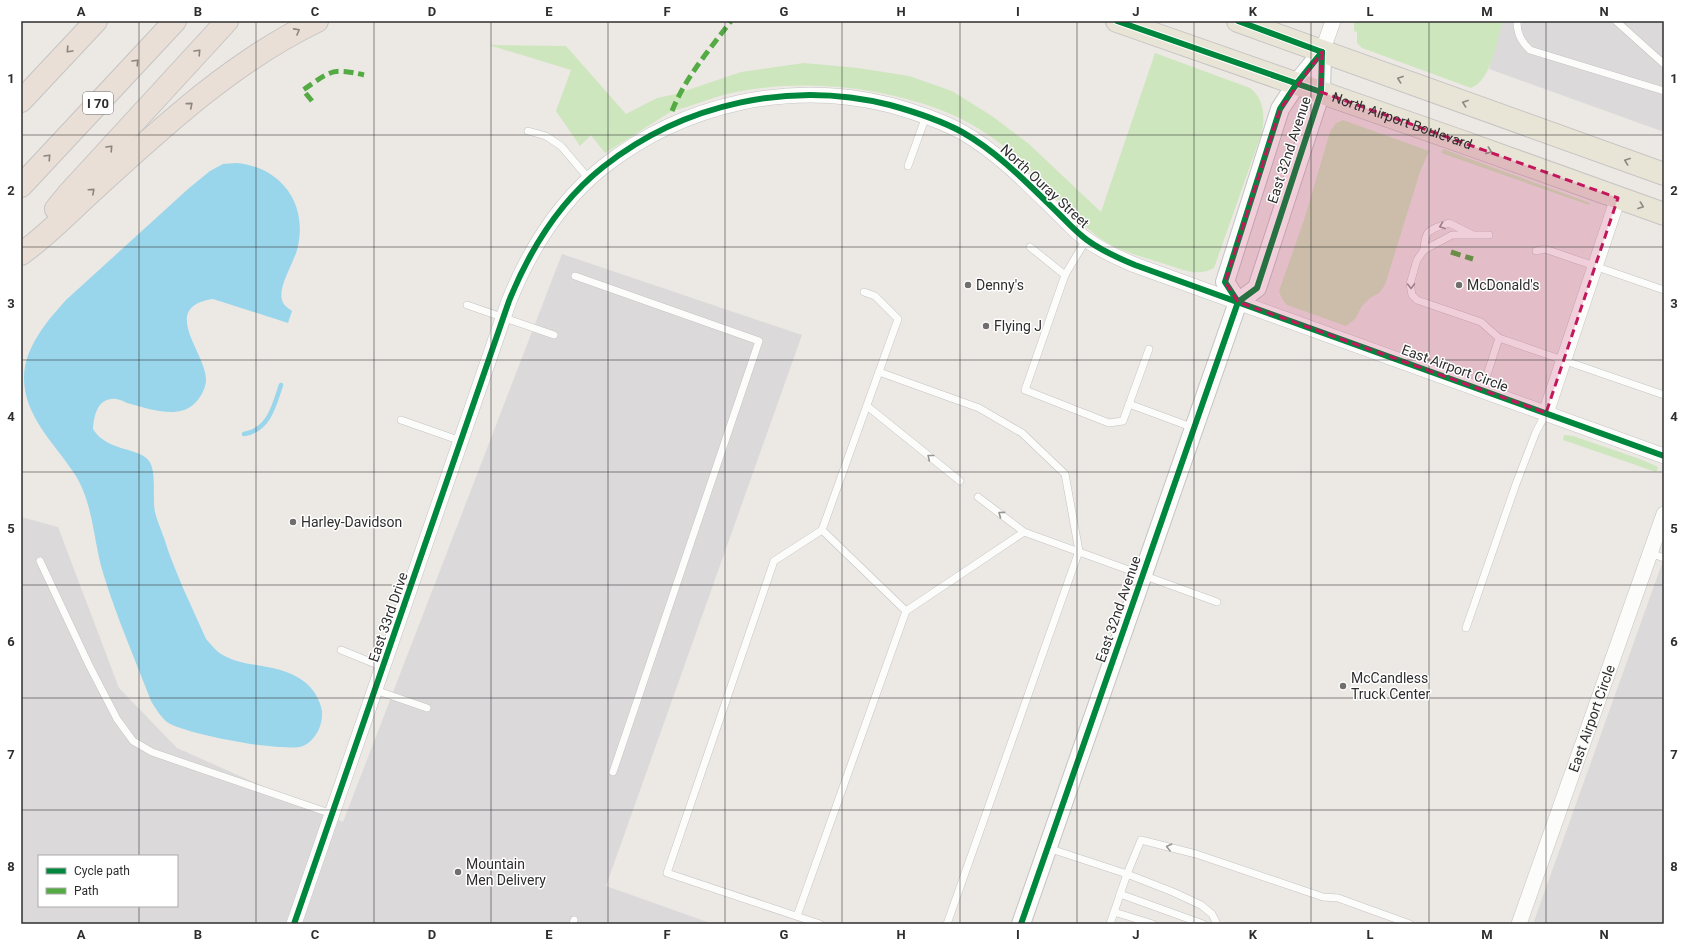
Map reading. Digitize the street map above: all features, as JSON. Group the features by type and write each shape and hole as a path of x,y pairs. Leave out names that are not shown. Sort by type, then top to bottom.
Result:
{"highway":[{"path":"21,101 96,21"},
{"name":"I 70","path":"21,186 175,21"},
{"path":"21,253 69,193 227,21"},
{"path":"21,253 156,134 213,87 256,56 316,21"}],"main road":[{"name":"North Airport Boulevard","path":"1117,21 1664,214"},
{"path":"1238,21 1664,174"}],"street":[{"name":"East 32nd Avenue","path":"1022,924 1238,302 1257,288 1321,92 1322,52 1333,21"},
{"name":"East 32nd Avenue","path":"1238,302 1225,282 1280,109 1322,52"},
{"name":"North Ouray Street","path":"503,317 522,270 533,248 556,215 602,167 632,147 677,122 720,107 760,98 797,95 838,96 876,102 926,116 961,132 1002,160 1086,240 1106,253 1238,302"},
{"path":"1546,413 1618,198"},
{"name":"East Airport Circle","path":"1238,302 1664,456"},
{"name":"East 33rd Drive","path":"294,924 384,667 503,317"},
{"name":"East Airport Circle","path":"1519,924 1657,556 1664,514"}],"lane":[{"path":"1517,21 1517,28 1521,41 1530,50 1664,91"},
{"path":"1616,21 1664,64"},
{"path":"908,166 926,116"},
{"path":"528,130 546,136 561,146 589,180"},
{"path":"1424,250 1425,235 1429,231 1449,223 1473,235"},
{"path":"1489,235 1452,234 1424,250 1417,260 1410,284 1411,292 1414,298 1481,322 1499,338 1664,395"},
{"path":"1086,240 1065,275 1025,390 1109,422 1123,421 1148,349"},
{"path":"1030,247 1065,275"},
{"path":"1536,251 1545,249 1664,290"},
{"path":"575,276 759,341 613,772"},
{"path":"820,924 667,873 774,561 822,530 898,319 875,296 864,292"},
{"path":"467,305 554,335"},
{"path":"1482,390 1499,338"},
{"path":"879,372 979,408 1022,433 1065,474 1079,551 948,924"},
{"path":"1129,404 1194,428"},
{"path":"867,406 960,481"},
{"path":"1466,628 1516,484 1536,432 1546,413"},
{"path":"401,420 461,441"},
{"path":"978,497 1024,532 1217,602"},
{"path":"822,530 906,611"},
{"path":"797,916 906,611 1024,532"},
{"path":"40,561 113,712 133,741 152,752 332,814"},
{"path":"341,650 384,667"},
{"path":"375,690 427,708"},
{"path":"1110,924 1127,874 1141,840 1196,854 1323,897 1338,898 1410,924"},
{"path":"1048,848 1127,874 1173,892 1201,905 1212,914 1217,924"},
{"path":"1120,894 1203,924"},
{"path":"1114,912 1153,924"}],"highlighted area":[{"path":"1322,52 1321,92 1618,198 1546,413 1238,302 1225,282 1280,109"}],"shaded area":[{"path":"1503,21 1664,21 1664,132 1489,69"},
{"path":"562,254 802,335 606,886 713,924 21,924 21,517 58,527 119,688 177,748 343,822"},
{"path":"1664,558 1664,924 1533,924"}],"green space":[{"path":"1354,21 1503,21 1496,49 1488,69 1478,84 1471,88 1362,48 1357,43 1357,32 1354,31"},
{"path":"489,45 566,46 626,114 657,98 676,94 741,72 804,63 858,68 909,76 952,91 992,116 1029,144 1101,212 1155,53 1250,88 1255,92 1261,102 1263,126 1214,268 1208,271 1191,272 1128,252 1106,242 1087,227 1056,198 1018,158 1001,144 982,131 951,114 917,102 892,95 840,87 787,86 736,92 672,111 605,153 591,135 580,146 556,111 571,70"},
{"path":"1343,120 1429,151 1420,172 1385,285 1379,293 1370,298 1362,306 1355,319 1346,326 1287,305 1282,299 1279,291 1304,220 1330,132 1336,123"},
{"path":"1443,149 1590,203 1589,205 1441,153"},
{"path":"1564,435 1573,436 1640,459 1658,467 1656,472 1563,440"}],"water":[{"path":"236,163 252,166 267,172 279,180 288,191 295,204 299,218 300,234 297,250 284,282 281,295 283,303 292,311 288,323 213,299 197,304 189,311 187,321 189,333 204,369 206,383 204,390 194,404 187,409 171,412 153,410 116,399 107,400 103,402 95,414 93,429 106,442 138,453 149,461 154,478 154,506 157,519 178,576 206,639 221,654 231,659 285,671 296,676 312,689 320,703 322,716 318,732 312,740 303,746 276,747 212,737 177,727 167,722 158,712 151,701 109,592 100,563 86,497 74,473 49,440 35,417 25,392 25,367 32,346 44,326 66,300 188,189 210,171 223,164"}],"waterway":[{"path":"244,434 252,432 265,422 273,409 281,385"}],"marked path":[{"path":"672,111 691,75 731,21"},
{"path":"312,101 303,90 325,75 337,71 364,75"},
{"path":"1451,252 1473,259"}],"cycle path":[{"path":"1117,21 1321,92"},
{"path":"1238,21 1322,52"},
{"path":"1238,302 1225,282 1280,109 1297,83 1322,52"},
{"path":"1021,924 1238,302 1257,288 1321,92 1322,52"},
{"path":"294,924 509,301 526,263 536,245 559,211 573,195 603,167 635,145 668,127 703,113 740,103 777,97 815,95 853,98 909,110 945,124 976,140 1025,181 1087,240 1098,248 1116,257 1664,456"}],"place":[{"name":"Denny's","path":"968,285"},
{"name":"McDonald's","path":"1459,285"},
{"name":"Flying J","path":"986,326"},
{"name":"Harley-Davidson","path":"293,522"},
{"name":"McCandless Truck Center","path":"1343,686"},
{"name":"Mountain Men Delivery","path":"458,872"}]}
